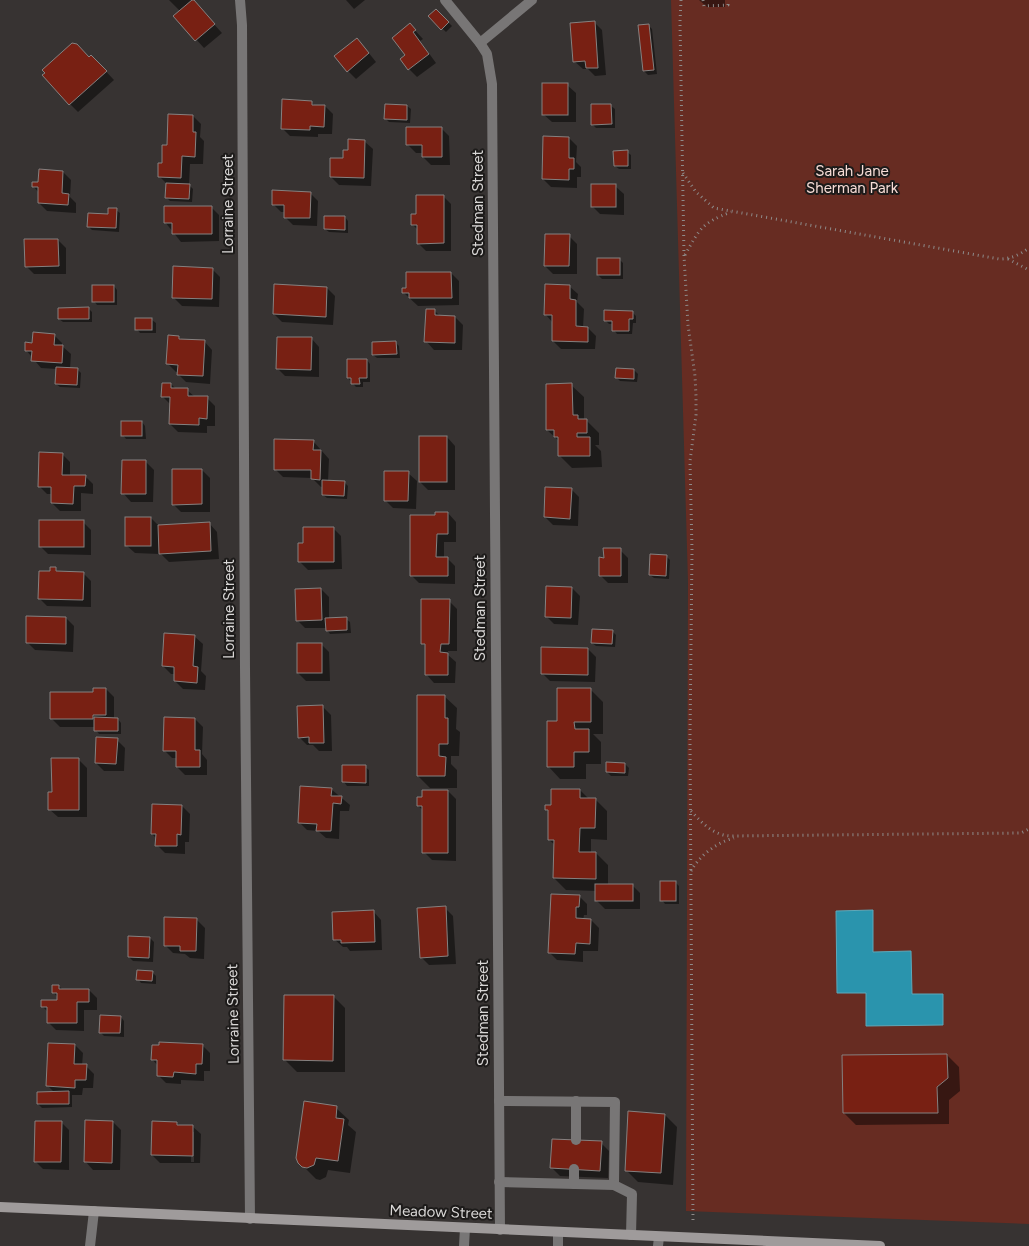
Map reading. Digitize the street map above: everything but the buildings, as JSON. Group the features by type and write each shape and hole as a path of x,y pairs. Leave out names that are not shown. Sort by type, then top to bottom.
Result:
{"main road":[{"name":"Meadow Street","path":"0,1207 631,1235 659,1241 693,1238 742,1243 880,1246"}],"street":[{"name":"Lorraine Street","path":"240,0 242,26 250,1219"},
{"name":"Stedman Street","path":"445,0 487,54 493,99 500,1230"},
{"path":"480,43 532,0"},
{"path":"499,1101 615,1102 614,1185"},
{"path":"576,1101 576,1140"},
{"path":"574,1169 574,1184"},
{"path":"499,1182 614,1185 632,1194 631,1235"},
{"path":"90,1246 94,1212"},
{"path":"464,1246 465,1228"},
{"path":"558,1232 558,1246"}],"path":[{"path":"681,0 684,256 688,325 696,396 696,415 690,461 692,559 690,872 693,1238"},
{"path":"703,0 704,6 728,5 728,0"},
{"path":"683,173 696,192 714,208 1008,260 1029,270"},
{"path":"684,256 702,227 718,217 732,212"},
{"path":"1008,260 1029,248"},
{"path":"690,810 715,833 742,837 1022,833 1029,836"},
{"path":"1022,833 1029,829"},
{"path":"690,872 694,864 714,847 724,841 742,837"}],"green space":[{"name":"Sarah Jane Sherman Park","path":"671,0 1029,0 1029,1224 686,1211 688,582"}],"water":[{"path":"873,910 873,952 911,951 912,994 943,994 943,1025 866,1026 866,993 837,993 836,911"}]}
